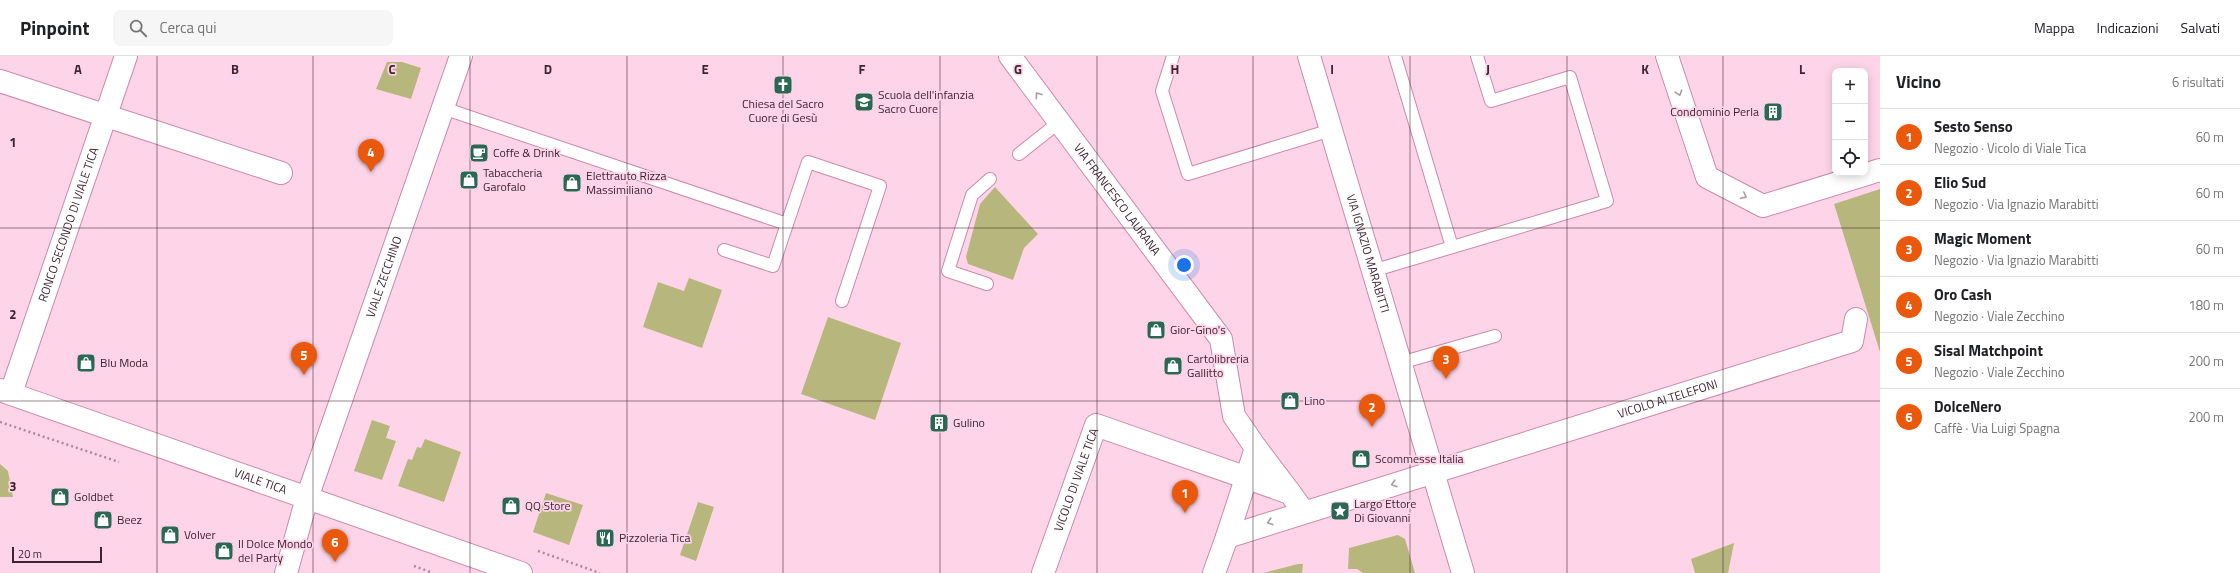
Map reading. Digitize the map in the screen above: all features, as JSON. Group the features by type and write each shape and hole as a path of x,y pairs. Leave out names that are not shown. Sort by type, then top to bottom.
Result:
{"street":[{"name":"RONCO SECONDO DI VIALE TICA","path":"6,392 126,56"},
{"name":"VIALE ZECCHINO","path":"286,573 307,498 461,56"},
{"name":"VIA FRANCESCO LAURANA","path":"1010,56 1058,123 1121,204 1221,339 1234,416 1303,511"},
{"name":"VIA IGNAZIO MARABITTI","path":"1309,56 1425,451 1463,573"},
{"path":"1667,56 1707,177 1763,206 1880,170"},
{"path":"0,81 281,173"},
{"name":"VICOLO AI TELEFONI","path":"1432,472 1852,341 1856,319"},
{"name":"VIALE TICA","path":"6,392 521,573"},
{"name":"VICOLO DI VIALE TICA","path":"1043,573 1096,425 1246,478"},
{"path":"1214,573 1256,448"},
{"path":"1227,536 1303,511 1432,472"},
{"path":"1246,478 1290,493"}],"lane":[{"path":"1173,56 1162,91 1188,174 1331,130"},
{"path":"1395,56 1452,247"},
{"path":"1372,271 1607,201 1570,77 1491,101 1477,56"},
{"path":"443,108 787,224"},
{"path":"1019,154 1058,123"},
{"path":"724,250 772,266 808,162 880,186 842,300"},
{"path":"987,284 948,271 972,195 990,179"},
{"path":"1400,363 1495,336"}],"green space":[{"path":"387,62 402,62 421,68 411,99 376,89"},
{"path":"995,187 1038,234 1024,248 1013,280 968,264 966,257 980,204"},
{"path":"1880,189 1880,352 1834,204"},
{"path":"689,278 722,290 702,348 643,327 658,282 684,291"},
{"path":"828,317 901,343 875,420 801,394"},
{"path":"372,420 390,426 386,438 396,441 382,480 354,471"},
{"path":"425,439 461,452 444,502 398,486 408,459 412,460 417,447 421,448"},
{"path":"0,464 8,471 13,497 0,497"},
{"path":"546,493 583,505 569,545 533,532"},
{"path":"698,502 714,507 696,561 680,555"},
{"path":"1398,535 1405,539 1415,573 1363,573 1357,569 1348,569 1349,548"},
{"path":"1734,543 1728,573 1695,573 1691,559"},
{"path":"1303,564 1302,573 1263,573"}],"place":[{"name":"Chiesa del Sacro Cuore di Gesù","path":"783,85"},
{"name":"Scuola dell'infanzia Sacro Cuore","path":"864,102"},
{"name":"Condominio Perla","path":"1773,112"},
{"name":"Coffe & Drink","path":"479,153"},
{"name":"Oro Cash","path":"371,172"},
{"name":"Tabaccheria Garofalo","path":"469,180"},
{"name":"Elettrauto Rizza Massimiliano","path":"572,183"},
{"name":"Gior-Gino's","path":"1156,330"},
{"name":"Blu Moda","path":"86,363"},
{"name":"Cartolibreria Gallitto","path":"1173,366"},
{"name":"Sisal Matchpoint","path":"304,375"},
{"name":"Magic Moment","path":"1446,379"},
{"name":"Lino","path":"1290,401"},
{"name":"Gulino","path":"939,423"},
{"name":"Elio Sud","path":"1372,427"},
{"name":"Scommesse Italia","path":"1361,459"},
{"name":"Goldbet","path":"60,497"},
{"name":"QQ Store","path":"511,506"},
{"name":"Largo Ettore Di Giovanni","path":"1340,511"},
{"name":"Sesto Senso","path":"1185,513"},
{"name":"Beez","path":"103,520"},
{"name":"Volver","path":"170,535"},
{"name":"Pizzoleria Tica","path":"605,538"},
{"name":"Il Dolce Mondo del Party","path":"224,551"},
{"name":"DolceNero","path":"335,562"}]}
